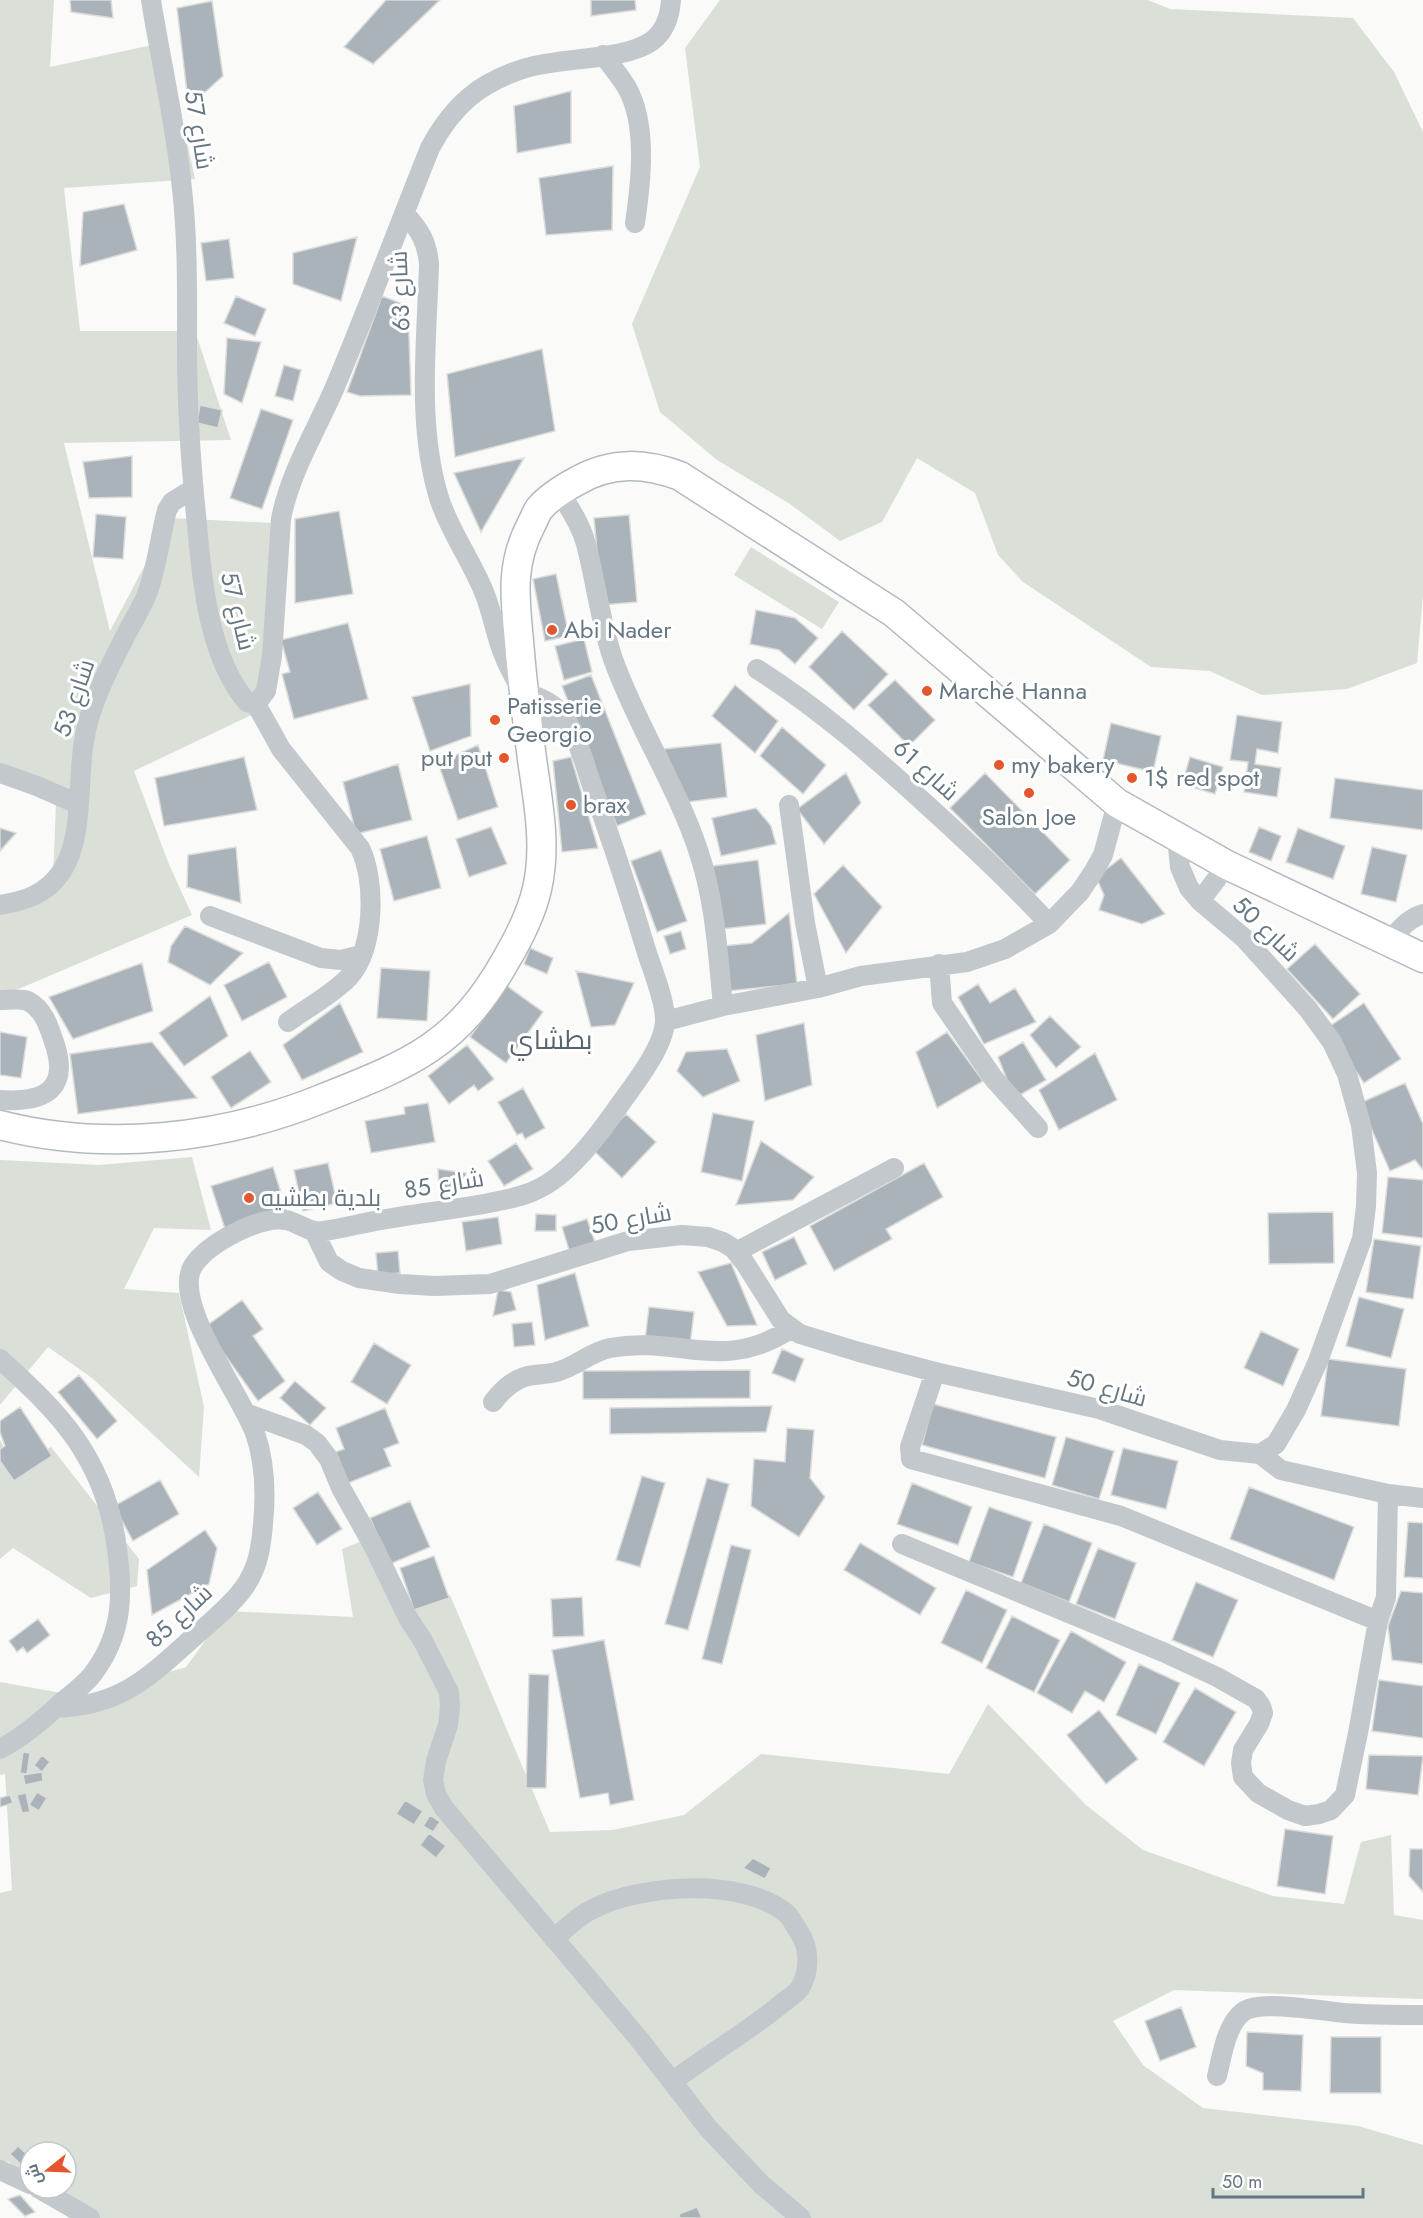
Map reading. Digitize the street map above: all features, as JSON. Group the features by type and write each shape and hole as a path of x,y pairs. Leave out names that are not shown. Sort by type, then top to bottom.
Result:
{"main road":[{"path":"0,1125 64,1137 155,1137 266,1120 388,1073 432,1048 463,1022 493,984 518,939 537,890 541,860 541,826 524,694 515,590 520,549 539,510 558,492 585,477 614,468 641,465 681,476 894,613 1117,803 1227,865 1423,957"}],"street":[{"name":"شارع 57","path":"151,0 182,188 188,275 187,385 200,561 207,603 220,655 233,687 247,702 256,704 266,691 272,656 281,519 291,478 334,388 405,214"},
{"path":"405,214 430,148 454,110 467,98 481,87 527,67 643,46 661,32 668,19 671,0"},
{"path":"603,55 626,87 635,111 641,165 635,224"},
{"name":"شارع 63","path":"405,214 420,231 427,246 427,426 435,482 451,526 485,595 503,652 524,694"},
{"name":"شارع 53","path":"0,905 24,901 40,893 63,870 76,826 84,739 90,715 146,595 167,510 172,502 193,489"},
{"path":"558,492 571,510 586,543 597,601 614,662 687,820 704,867 717,944 723,1006"},
{"name":"شارع 61","path":"757,669 801,697 837,725 978,851 1049,924"},
{"path":"524,694 545,699 562,714 578,744 617,856 654,974 666,1021 723,1006 818,988 861,976 967,962 996,953 1025,939 1049,924 1080,892 1095,872 1103,855 1117,803"},
{"path":"256,704 281,748 346,827 360,848 366,861 370,881 371,903 368,925 361,955 349,977 288,1022"},
{"path":"529,734 562,714"},
{"path":"0,773 78,804"},
{"path":"789,805 804,913 818,988"},
{"name":"شارع 50","path":"314,1231 329,1262 342,1271 359,1278 435,1286 490,1284 628,1242 671,1236 708,1237 723,1242 736,1252 780,1320 800,1334 935,1372 1099,1409 1220,1450 1260,1454 1268,1450 1281,1437 1318,1361 1362,1239 1367,1173 1361,1125 1347,1074 1332,1042 1308,1009 1244,938 1200,901 1189,888 1183,876 1177,838"},
{"path":"1200,901 1227,865"},
{"path":"1389,942 1402,926 1415,916 1423,914"},
{"path":"210,916 321,958 341,960 361,955"},
{"path":"939,964 942,1003 994,1079 1038,1128"},
{"path":"0,1000 26,1000 41,1011 60,1057 59,1077 47,1093 36,1099 20,1102 0,1100"},
{"name":"شارع 85","path":"56,1708 92,1704 114,1698 137,1686 158,1670 227,1607 244,1587 256,1566 261,1548 265,1507 264,1479 259,1450 248,1414 204,1336 194,1311 189,1292 190,1270 199,1258 232,1234 276,1220 288,1221 314,1231 473,1206 520,1196 540,1189 575,1160 617,1109 648,1064 666,1021"},
{"path":"736,1252 894,1168"},
{"path":"493,1402 502,1390 518,1379 562,1371 586,1356 611,1348 652,1347 713,1353 744,1350 765,1344 792,1328"},
{"path":"0,1359 54,1411 76,1438 89,1460 110,1509 116,1536 121,1608 117,1628 94,1673 56,1708 14,1741 0,1749"},
{"path":"935,1372 910,1447 911,1459 1120,1515 1378,1620"},
{"path":"248,1414 306,1435 317,1443 329,1460 408,1618 423,1641 449,1692 448,1725 436,1761 433,1780 436,1794 444,1808 708,2128 762,2185 801,2218"},
{"path":"1260,1454 1281,1470 1388,1494 1423,1498"},
{"path":"902,1544 1162,1652 1217,1677 1256,1699 1263,1713 1243,1750 1241,1763 1243,1777 1258,1793 1288,1810 1305,1816 1331,1810 1344,1795 1358,1733 1378,1620 1386,1597 1388,1494"},
{"path":"554,1939 578,1917 591,1909 619,1899 669,1890 728,1889 758,1898 787,1913 803,1938 807,1955 807,1970 799,1989 755,2024 701,2059 672,2082"},
{"path":"1217,2076 1232,2027 1245,2010 1262,2006 1344,2013 1423,2015"},
{"path":"0,2170 18,2178"},
{"path":"59,2200 90,2218"}],"shaded area":[{"path":"0,0 54,0 50,67 166,42 195,179 64,188 80,331 195,331 231,440 64,443 110,631 170,518 274,523 264,709 134,771 168,862 192,915 0,997 0,905 53,879 56,803 0,768"},
{"path":"720,0 1148,0 1170,9 1353,18 1394,72 1423,132 1423,596 1417,663 1347,689 1262,695 1210,671 1151,667 1023,582 998,555 975,493 917,458 882,522 840,541 790,504 717,460 660,412 632,324 700,167 685,48"},
{"path":"751,547 839,602 822,629 734,575"},
{"path":"192,1157 211,1230 154,1228 124,1289 179,1293 204,1407 199,1477 92,1378 48,1347 0,1405 0,1160 99,1165"},
{"path":"0,1440 15,1468 51,1447 139,1559 137,1586 91,1598 13,1548 0,1559"},
{"path":"367,1539 402,1615 450,1595 550,1832 613,1830 684,1815 761,1754 949,1774 988,1704 1086,1805 1143,1850 1273,1896 1344,1904 1361,1842 1391,1835 1394,1915 1423,1920 1423,1999 1174,1990 1113,2021 1143,2065 1203,2108 1358,2126 1423,2145 1423,2218 69,2218 50,2200 78,2200 78,2140 18,2140 18,2171 9,2162 0,2161 0,1893 12,1890 5,1774 0,1775 0,1682 84,1697 186,1667 227,1611 353,1617 342,1549"}],"building":[{"path":"70,0 111,0 113,18 71,12"},
{"path":"386,0 440,0 373,64 344,47"},
{"path":"591,0 635,0 636,10 591,16"},
{"path":"212,1 223,76 203,94 187,92 177,8"},
{"path":"571,91 571,143 517,153 514,106"},
{"path":"613,166 612,230 546,235 539,178"},
{"path":"124,204 137,250 80,266 83,212"},
{"path":"357,237 341,301 293,284 293,253"},
{"path":"229,239 234,278 206,281 201,243"},
{"path":"236,296 266,309 255,336 224,323"},
{"path":"382,296 408,306 411,395 360,396 347,392"},
{"path":"227,338 261,342 242,403 224,394"},
{"path":"542,349 555,431 455,457 447,374"},
{"path":"284,365 301,370 293,401 275,396"},
{"path":"200,405 222,410 218,428 197,423"},
{"path":"261,409 293,420 262,509 230,498"},
{"path":"132,456 132,497 89,498 83,462"},
{"path":"524,458 481,532 454,473"},
{"path":"339,511 353,594 295,603 295,519"},
{"path":"96,514 126,517 123,559 93,557"},
{"path":"629,515 637,602 602,605 594,518"},
{"path":"556,574 569,636 545,641 533,579"},
{"path":"756,610 795,618 818,638 795,664 779,650 750,644"},
{"path":"348,623 368,699 294,719 282,674 290,672 281,640"},
{"path":"842,631 888,674 854,710 809,667"},
{"path":"584,639 592,672 564,680 555,646"},
{"path":"591,675 646,814 617,826 562,686"},
{"path":"895,680 935,720 909,746 868,705"},
{"path":"470,684 471,736 430,751 412,697"},
{"path":"735,685 778,721 755,753 712,716"},
{"path":"1237,715 1282,722 1278,753 1257,749 1255,764 1281,768 1277,797 1244,792 1248,762 1230,760"},
{"path":"1111,723 1161,736 1153,772 1103,760"},
{"path":"782,727 826,765 803,794 760,756"},
{"path":"721,743 727,797 687,802 664,749"},
{"path":"478,745 498,807 458,820 438,763"},
{"path":"244,757 257,810 164,826 155,778"},
{"name":"brax","path":"571,757 598,848 562,852 553,761"},
{"path":"1190,757 1223,767 1215,794 1182,784"},
{"path":"398,764 412,820 356,834 343,782"},
{"path":"846,773 861,803 824,844 797,809"},
{"path":"985,773 1070,860 1035,894 950,808"},
{"path":"1335,778 1423,790 1423,830 1330,818"},
{"path":"756,808 771,826 776,844 721,856 712,818"},
{"path":"491,827 507,864 469,877 456,839"},
{"path":"1259,827 1281,836 1271,861 1249,852"},
{"path":"0,828 16,833 0,851"},
{"path":"1298,828 1345,846 1333,879 1286,862"},
{"path":"427,836 441,888 394,901 380,849"},
{"path":"236,847 241,903 187,887 188,855"},
{"path":"1372,847 1407,855 1396,902 1361,894"},
{"path":"661,850 687,921 657,932 631,861"},
{"path":"1121,858 1165,914 1142,924 1099,910 1104,895 1096,877"},
{"path":"758,860 766,924 721,929 713,866"},
{"path":"843,865 882,907 846,953 814,894"},
{"path":"789,913 797,984 728,991 723,946 752,943"},
{"path":"185,926 243,953 210,985 168,962 171,946"},
{"path":"681,931 686,949 670,954 664,936"},
{"path":"1315,944 1360,994 1333,1019 1287,969"},
{"path":"530,948 553,958 547,974 524,964"},
{"path":"269,962 287,997 242,1021 224,985"},
{"path":"142,963 153,1011 73,1039 49,997"},
{"path":"381,968 430,971 427,1021 377,1018"},
{"path":"576,971 634,983 615,1025 591,1027"},
{"path":"978,984 990,1003 1015,988 1036,1022 984,1044 958,997"},
{"path":"507,986 543,1012 506,1063 470,1037"},
{"path":"210,996 228,1036 184,1066 159,1033"},
{"path":"340,1003 363,1052 302,1080 283,1045"},
{"path":"1364,1003 1401,1059 1364,1083 1327,1028"},
{"path":"1050,1016 1081,1047 1056,1068 1030,1035"},
{"path":"804,1023 812,1085 765,1101 756,1035"},
{"path":"0,1032 27,1037 21,1078 0,1075"},
{"path":"947,1032 983,1081 937,1108 916,1052"},
{"path":"152,1042 197,1098 78,1114 70,1054"},
{"path":"1023,1042 1046,1080 1020,1095 1007,1080 998,1057"},
{"path":"467,1045 494,1079 478,1091 474,1085 449,1104 428,1076"},
{"path":"727,1049 740,1081 703,1097 677,1071 686,1052"},
{"path":"250,1051 271,1082 231,1108 211,1077"},
{"path":"1095,1053 1117,1100 1059,1130 1039,1090"},
{"path":"1405,1083 1423,1124 1423,1170 1415,1160 1390,1171 1360,1103"},
{"path":"523,1088 545,1128 525,1139 522,1133 517,1135 498,1102"},
{"path":"428,1103 435,1142 371,1153 365,1121 405,1114 404,1107"},
{"path":"713,1113 754,1121 742,1181 701,1172"},
{"path":"626,1114 656,1142 622,1178 592,1149"},
{"path":"761,1141 814,1177 793,1200 736,1205"},
{"path":"516,1143 533,1169 504,1186 488,1161"},
{"path":"328,1163 337,1203 303,1211 294,1170"},
{"path":"924,1163 943,1197 886,1229 892,1239 834,1271 810,1226"},
{"name":"بلدية بطشيه","path":"273,1167 286,1209 225,1229 211,1186"},
{"path":"438,1169 466,1173 464,1191 439,1190"},
{"path":"1388,1177 1423,1180 1423,1238 1382,1233"},
{"path":"1333,1212 1334,1263 1269,1264 1268,1213"},
{"path":"536,1214 556,1215 556,1231 535,1231"},
{"path":"498,1217 502,1244 466,1251 462,1222"},
{"path":"587,1219 595,1242 569,1250 562,1227"},
{"path":"794,1237 807,1264 775,1280 762,1252"},
{"path":"1374,1239 1421,1246 1413,1299 1366,1292"},
{"path":"398,1251 400,1273 378,1275 376,1253"},
{"path":"731,1263 757,1325 727,1326 698,1272"},
{"path":"575,1273 589,1326 545,1340 537,1285"},
{"path":"498,1290 511,1292 516,1310 493,1316"},
{"path":"1359,1297 1404,1309 1391,1358 1346,1346"},
{"path":"242,1300 263,1329 253,1336 285,1381 258,1401 205,1327"},
{"path":"649,1307 694,1312 690,1345 645,1340"},
{"path":"532,1322 535,1345 514,1347 512,1324"},
{"path":"1261,1331 1299,1349 1283,1386 1244,1368"},
{"path":"374,1343 411,1365 387,1404 351,1382"},
{"path":"782,1349 804,1359 795,1382 772,1373"},
{"path":"1328,1359 1406,1369 1399,1426 1321,1416"},
{"path":"750,1370 750,1398 583,1399 583,1371"},
{"path":"79,1375 117,1421 97,1439 58,1392"},
{"path":"295,1381 326,1408 310,1425 280,1398"},
{"path":"933,1404 1056,1437 1045,1478 922,1445"},
{"path":"772,1406 766,1432 610,1434 610,1408"},
{"path":"20,1407 52,1456 14,1481 0,1461 0,1449 5,1446 0,1432 0,1421"},
{"path":"385,1408 399,1443 384,1449 391,1466 348,1483 336,1452 344,1449 336,1428"},
{"path":"787,1428 814,1430 810,1478 825,1497 799,1537 751,1506 754,1459 785,1462"},
{"path":"1066,1437 1114,1451 1099,1499 1052,1485"},
{"path":"1123,1448 1178,1461 1166,1509 1111,1495"},
{"path":"642,1476 665,1483 640,1567 616,1560"},
{"path":"707,1478 729,1484 688,1630 665,1624"},
{"path":"160,1480 179,1514 133,1541 114,1506"},
{"path":"912,1483 972,1507 958,1545 897,1524"},
{"path":"1249,1487 1354,1527 1334,1580 1230,1539"},
{"path":"318,1492 342,1529 317,1545 293,1508"},
{"path":"410,1501 430,1547 390,1564 370,1518"},
{"path":"989,1507 1032,1522 1013,1577 969,1562"},
{"path":"1408,1522 1423,1523 1423,1578 1404,1577"},
{"path":"1044,1524 1092,1543 1069,1602 1021,1583"},
{"path":"205,1530 217,1548 209,1584 152,1615 147,1570"},
{"path":"860,1543 936,1588 920,1615 844,1570"},
{"path":"731,1545 751,1550 722,1664 702,1659"},
{"path":"1098,1548 1136,1563 1115,1619 1076,1604"},
{"path":"434,1556 449,1598 414,1610 400,1568"},
{"path":"1196,1582 1238,1600 1213,1657 1172,1640"},
{"path":"966,1590 1007,1610 982,1663 941,1643"},
{"path":"1401,1591 1423,1593 1423,1664 1392,1660 1388,1626"},
{"path":"582,1597 584,1636 553,1637 551,1599"},
{"path":"1012,1616 1060,1640 1034,1692 986,1668"},
{"path":"38,1619 50,1635 27,1653 23,1647 17,1652 9,1641"},
{"path":"1071,1631 1126,1662 1104,1702 1085,1691 1072,1713 1037,1693"},
{"path":"604,1640 634,1800 610,1805 608,1793 580,1798 552,1650"},
{"path":"1139,1664 1180,1683 1156,1734 1116,1715"},
{"path":"529,1674 549,1675 546,1788 526,1788"},
{"path":"1379,1680 1423,1686 1423,1738 1372,1731"},
{"path":"1195,1688 1236,1712 1204,1766 1163,1742"},
{"path":"1099,1710 1138,1759 1106,1784 1067,1735"},
{"path":"23,1752 30,1753 27,1774 20,1773"},
{"path":"42,1755 50,1762 42,1772 34,1765"},
{"path":"1369,1755 1423,1756 1418,1795 1366,1789"},
{"path":"42,1772 43,1781 25,1785 23,1775"},
{"path":"37,1792 47,1798 39,1811 29,1805"},
{"path":"26,1793 30,1812 22,1813 17,1795"},
{"path":"10,1795 13,1803 0,1807 0,1798"},
{"path":"405,1800 423,1811 414,1825 396,1814"},
{"path":"430,1815 440,1822 433,1832 423,1826"},
{"path":"1285,1829 1333,1836 1325,1894 1277,1886"},
{"path":"429,1833 446,1846 436,1858 420,1845"},
{"path":"1410,1849 1423,1849 1423,1892 1409,1876"},
{"path":"753,1858 771,1868 765,1879 743,1868"},
{"path":"1181,2007 1196,2047 1160,2061 1145,2021"},
{"path":"1247,2032 1303,2035 1301,2091 1263,2090 1263,2073 1246,2066"},
{"path":"1331,2037 1381,2037 1381,2093 1330,2093"},
{"path":"18,2146 18,2162 10,2154"},
{"path":"18,2196 18,2200 24,2200 35,2212 25,2216 8,2199"},
{"path":"697,2207 702,2218 680,2218 679,2214"}],"place":[{"name":"Abi Nader","path":"552,630"},
{"name":"Marché Hanna","path":"927,691"},
{"name":"Patisserie Georgio","path":"495,720"},
{"name":"put put","path":"504,758"},
{"name":"my bakery","path":"999,765"},
{"name":"1$ red spot","path":"1132,778"},
{"name":"Salon Joe","path":"1029,793"},
{"name":"brax","path":"571,805"},
{"name":"بلدية بطشيه","path":"249,1198"}],"district":[{"name":"بطشاي","path":"551,1040"}]}
